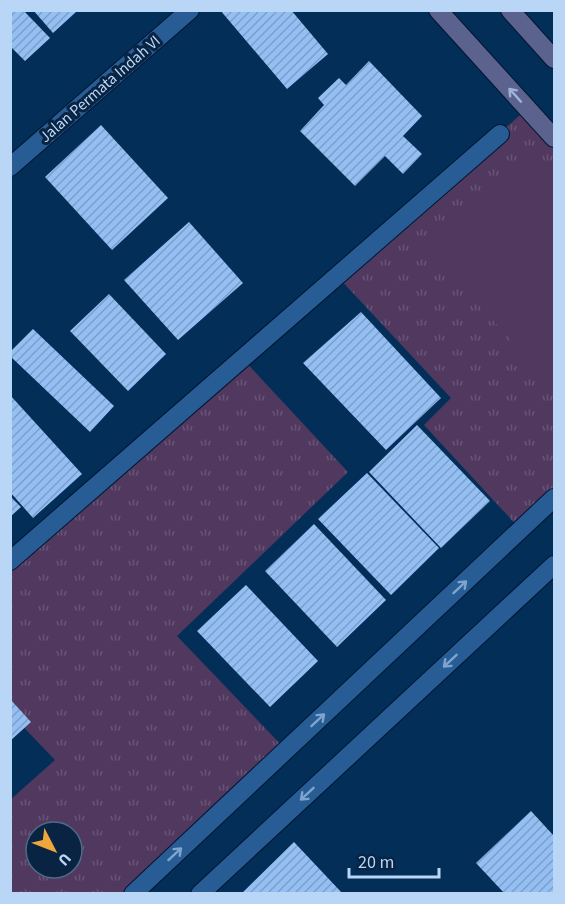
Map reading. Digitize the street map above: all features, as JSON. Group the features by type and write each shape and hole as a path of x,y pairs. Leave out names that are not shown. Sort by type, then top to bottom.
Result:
{"street":[{"name":"Jalan Permata Indah VI","path":"10,167 190,10"},
{"path":"438,10 555,138"},
{"path":"510,10 555,59"},
{"path":"10,561 500,134"},
{"path":"133,894 555,498"},
{"path":"200,894 555,565"}],"green space":[{"path":"527,109 554,138 554,498 521,530 424,425 451,398 337,276"},
{"path":"533,149 554,173 554,388 427,247"},
{"path":"242,358 348,472 177,636 286,750 133,893 11,893 10,800 55,760 11,714 11,561"}],"building":[{"path":"10,10 23,10 50,38 25,61 10,46"},
{"path":"33,10 75,10 76,12 53,33"},
{"path":"220,10 291,10 328,54 287,89"},
{"path":"369,61 422,116 403,136 422,154 403,174 385,156 355,186 300,131 324,105 318,98 339,78 346,85"},
{"path":"101,125 168,198 112,250 45,177"},
{"path":"189,222 243,283 178,340 124,280"},
{"path":"109,294 166,354 128,391 70,331"},
{"path":"361,312 441,398 386,450 303,363"},
{"path":"33,329 114,406 90,432 10,356 10,352"},
{"path":"10,395 82,474 33,518 10,492"},
{"path":"417,425 490,501 441,548 369,472"},
{"path":"367,473 439,548 391,595 318,519"},
{"path":"10,496 21,507 10,517"},
{"path":"314,524 386,600 337,647 265,571"},
{"path":"246,585 318,661 270,707 197,631"},
{"path":"10,699 31,722 10,741"},
{"path":"531,811 554,836 554,894 505,894 476,863"},
{"path":"294,842 343,894 241,894"}]}
